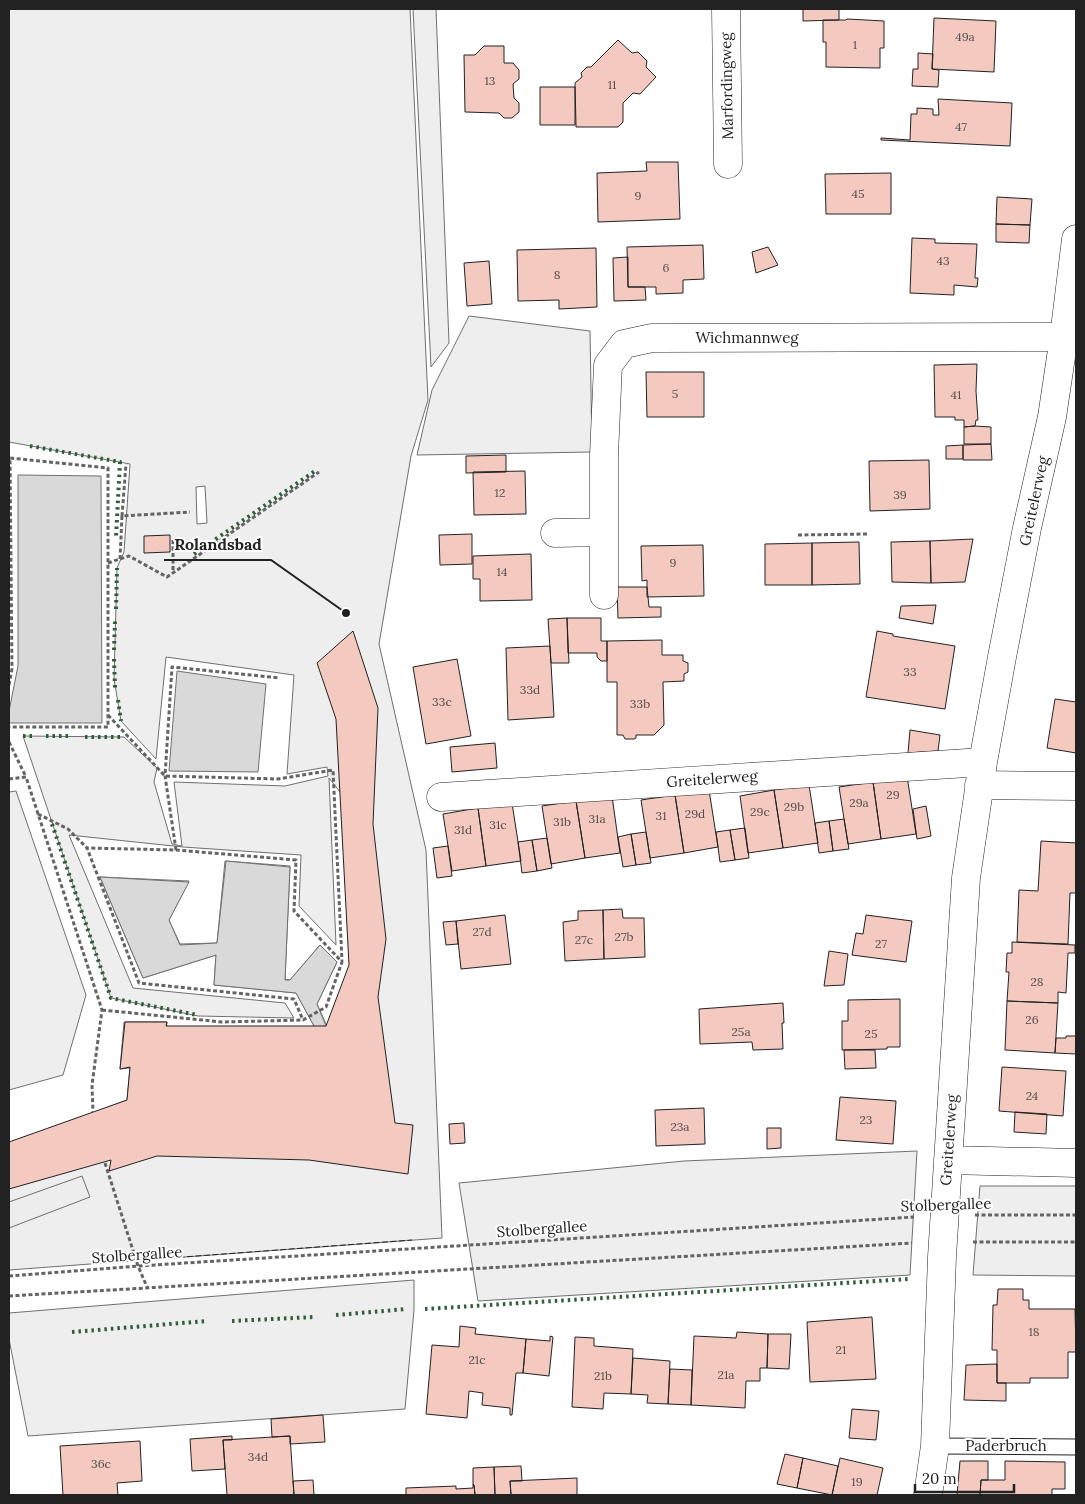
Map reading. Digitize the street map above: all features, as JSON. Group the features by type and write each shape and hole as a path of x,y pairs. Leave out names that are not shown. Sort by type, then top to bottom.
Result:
{"street":[{"name":"Marfordingweg","path":"726,9 728,164"},
{"name":"Greitelerweg","path":"928,1495 935,1446 944,1215 966,878 981,773 1026,537 1052,417 1076,239"},
{"name":"Wichmannweg","path":"604,595 604,455 608,366 624,344 652,338 1064,337"},
{"path":"555,533 604,532"},
{"name":"Greitelerweg","path":"441,797 981,773 1076,786"},
{"path":"948,1160 1076,1163"}],"lane":[{"name":"Paderbruch","path":"935,1446 1076,1447"}],"path":[{"path":"9,685 12,669 10,458 108,468 108,726 9,727"},
{"path":"120,559 126,464"},
{"path":"108,562 129,556 167,577 319,472"},
{"path":"122,516 190,512"},
{"path":"798,535 868,534"},
{"path":"173,540 173,573"},
{"path":"176,850 165,776 172,667 280,678"},
{"path":"102,1010 222,1022 303,1020 326,1007 342,962 333,770 278,779 165,776 108,715"},
{"path":"9,742 26,777 102,1010 92,1085 92,1112"},
{"path":"9,779 26,777"},
{"path":"37,814 68,829 87,848 139,983 294,999 303,1020"},
{"path":"87,848 176,850 296,860 294,911 342,962"},
{"path":"105,1163 138,1266 147,1287"},
{"name":"Stolbergallee","path":"9,1276 138,1266 944,1215 1076,1215"},
{"path":"9,1296 943,1242 1076,1242"}],"shaded area":[{"path":"9,9 410,9 428,400 411,456 379,644 426,850 442,1238 9,1270 9,1145 127,1100 130,1068 120,1069 124,1022 167,1022 166,1035 319,1035 296,993 214,985 216,955 143,978 100,877 189,881 169,920 180,944 217,943 225,861 290,866 285,979 290,980 320,945 337,962 317,1004 331,1035 363,1034 348,802 329,778 336,945 299,906 301,855 183,847 69,835 133,988 285,1003 294,1018 198,1016 111,998 23,736 124,737 157,768 154,782 172,844 182,846 174,782 285,786 328,776 327,767 287,774 294,675 166,657 156,759 121,721 114,679 117,568 124,552 130,464 9,442","holes":["205,486 207,523 197,524 196,487"]},
{"path":"413,9 436,9 449,343 431,367"},
{"path":"469,316 590,331 592,452 417,455 432,390"},
{"path":"18,475 101,476 102,723 9,723 9,711 18,666"},
{"path":"177,671 266,684 258,772 169,771"},
{"path":"16,791 86,995 63,1075 9,1090 9,792"},
{"path":"226,861 290,867 285,980 290,980 320,945 337,962 317,1004 326,1026 325,1046 296,993 214,985 216,955 143,978 100,877 189,882 169,920 180,945 217,943"},
{"path":"917,1151 910,1275 478,1301 459,1183 684,1161"},
{"path":"82,1176 90,1197 9,1228 9,1202"},
{"path":"980,1186 1076,1186 1076,1276 973,1275"},
{"path":"414,1280 414,1310 405,1409 28,1436 9,1339 9,1313"}],"building":[{"path":"803,9 839,9 839,20 803,21"},
{"path":"934,18 996,21 994,72 932,69"},
{"path":"823,20 884,21 884,48 880,48 880,68 826,67 826,42 823,42"},
{"path":"618,40 632,53 638,52 647,61 646,67 656,77 640,94 633,93 623,103 623,122 618,127 576,127 575,83 582,77 581,73 587,67 591,67"},
{"path":"484,46 504,46 504,63 513,63 519,70 519,79 513,84 514,98 519,103 519,112 512,118 504,118 499,113 465,112 464,55 475,55"},
{"path":"918,53 933,54 932,69 939,70 938,87 912,86 913,69 918,69"},
{"path":"540,87 575,87 575,125 540,125"},
{"path":"938,99 1012,103 1010,146 881,140 881,138 910,140 911,114 917,114 917,108 933,109 933,115 939,115"},
{"path":"646,162 678,162 680,219 598,222 597,173 647,171"},
{"path":"891,173 891,214 826,214 825,174"},
{"path":"997,197 1032,199 1030,225 996,224"},
{"path":"996,224 1030,225 1029,243 996,242"},
{"path":"912,238 935,239 935,243 977,244 975,278 978,278 977,287 954,285 954,295 910,293"},
{"path":"703,245 704,279 683,280 683,293 656,294 656,287 628,287 627,247"},
{"path":"768,247 778,265 756,273 752,252"},
{"path":"596,248 597,307 559,309 559,300 518,301 517,250"},
{"path":"628,257 628,287 645,287 646,300 614,301 613,258"},
{"path":"489,261 492,304 467,306 464,263"},
{"path":"977,364 978,420 976,420 975,426 964,427 964,420 955,420 955,417 935,417 934,365"},
{"path":"646,372 704,372 704,417 647,417"},
{"path":"964,427 991,427 991,444 964,444"},
{"path":"991,444 992,460 963,460 963,445"},
{"path":"963,445 963,459 946,459 946,446"},
{"path":"506,455 506,472 466,473 466,456"},
{"path":"929,460 930,509 870,511 869,461"},
{"path":"525,471 526,514 474,515 473,472"},
{"path":"472,534 472,564 440,565 439,535"},
{"path":"170,535 170,552 144,553 144,536"},
{"path":"973,539 965,582 931,583 930,541"},
{"path":"930,541 931,583 892,582 891,542"},
{"path":"859,542 860,584 812,585 812,543"},
{"path":"812,543 812,585 765,585 765,544"},
{"path":"703,545 704,596 647,597 647,580 642,581 641,546"},
{"path":"531,554 532,600 480,601 480,579 473,579 473,556"},
{"path":"617,587 647,587 649,607 661,607 661,617 618,618"},
{"path":"936,605 933,624 899,618 901,606"},
{"path":"567,618 569,663 551,663 548,619"},
{"path":"567,618 601,618 601,641 607,641 607,661 601,661 597,657 597,653 568,653"},
{"path":"353,631 378,708 373,824 386,939 378,997 395,1123 413,1125 408,1174 309,1160 157,1156 109,1171 111,1160 9,1189 9,1142 127,1100 130,1067 120,1069 125,1022 167,1022 166,1026 326,1026 349,965 336,719 317,663"},
{"path":"877,631 893,634 893,636 955,646 945,709 866,697"},
{"path":"662,640 662,655 683,655 683,661 688,663 688,672 684,674 684,681 663,682 664,725 654,735 636,735 634,739 625,739 623,735 617,735 617,682 607,682 607,641"},
{"path":"550,646 554,717 508,720 506,648"},
{"path":"457,659 471,736 426,744 413,667"},
{"path":"1055,699 1076,702 1076,753 1047,748"},
{"path":"910,730 940,735 938,751 908,753"},
{"path":"495,743 497,768 452,772 450,747"},
{"path":"907,776 916,834 881,839 873,782"},
{"path":"873,782 881,839 848,844 839,787"},
{"path":"809,785 818,843 783,848 774,790"},
{"path":"709,790 718,847 684,853 675,795"},
{"path":"774,790 783,848 748,853 740,796"},
{"path":"675,795 684,853 650,858 641,800"},
{"path":"612,796 620,853 585,858 576,801"},
{"path":"576,801 585,858 551,864 542,806"},
{"path":"512,803 521,861 486,866 478,808"},
{"path":"926,806 931,836 917,839 913,809"},
{"path":"478,808 486,866 452,871 443,814"},
{"path":"844,819 849,849 833,851 829,821"},
{"path":"829,821 833,851 819,853 815,823"},
{"path":"745,828 749,858 735,860 730,830"},
{"path":"730,830 735,860 720,862 716,832"},
{"path":"646,832 651,863 636,865 631,834"},
{"path":"631,834 636,865 623,867 618,837"},
{"path":"547,838 552,868 537,871 532,840"},
{"path":"532,840 537,871 522,873 518,842"},
{"path":"1041,841 1076,843 1076,893 1070,893 1068,944 1017,942 1019,890 1038,891"},
{"path":"448,846 452,876 437,878 433,848"},
{"path":"622,909 623,918 644,918 645,957 604,959 603,910"},
{"path":"603,910 604,959 565,961 563,922 578,920 578,911"},
{"path":"505,915 511,964 461,969 456,921"},
{"path":"866,915 912,921 906,962 852,955 856,933 863,934"},
{"path":"456,921 458,944 446,945 443,922"},
{"path":"1012,942 1075,945 1075,953 1068,953 1066,993 1058,992 1058,1003 1007,1001 1009,972 1006,972 1007,953 1012,953"},
{"path":"829,951 848,954 844,985 824,986"},
{"path":"900,999 900,1047 842,1050 842,1021 848,1021 848,1000"},
{"path":"1007,1001 1058,1003 1055,1053 1005,1050"},
{"path":"783,1003 783,1049 753,1050 752,1042 700,1044 699,1009"},
{"path":"1066,1036 1076,1036 1076,1054 1055,1053 1056,1038 1066,1038"},
{"path":"844,1050 875,1050 876,1068 845,1069"},
{"path":"1002,1067 1066,1071 1063,1116 999,1111"},
{"path":"840,1097 896,1101 893,1144 836,1140"},
{"path":"704,1108 705,1144 656,1146 655,1110"},
{"path":"1015,1112 1047,1114 1046,1134 1014,1132"},
{"path":"464,1123 465,1143 450,1144 449,1124"},
{"path":"767,1128 781,1128 781,1148 767,1149"},
{"path":"998,1289 1023,1289 1023,1300 1029,1300 1029,1309 1075,1309 1076,1352 1068,1352 1068,1378 1030,1378 1030,1383 997,1383 997,1350 992,1350 993,1305 997,1305"},
{"path":"872,1317 876,1379 810,1382 807,1322"},
{"path":"460,1326 476,1328 475,1334 526,1339 523,1373 516,1373 512,1415 510,1415 510,1408 482,1405 483,1393 469,1391 467,1418 426,1414 432,1345 459,1347"},
{"path":"737,1332 768,1334 767,1368 760,1368 760,1381 746,1381 745,1408 691,1405 694,1336 736,1338"},
{"path":"768,1334 791,1334 789,1369 767,1368"},
{"path":"550,1336 553,1337 549,1376 523,1373 526,1339 550,1341"},
{"path":"575,1337 594,1338 594,1346 633,1349 631,1394 604,1393 603,1409 572,1407"},
{"path":"633,1358 670,1361 668,1404 647,1403 648,1395 631,1394"},
{"path":"997,1364 997,1383 1006,1383 1006,1401 964,1400 966,1365"},
{"path":"670,1369 692,1370 691,1405 668,1404"},
{"path":"852,1409 879,1411 876,1440 849,1438"},
{"path":"323,1415 325,1442 290,1444 290,1436 272,1437 271,1419"},
{"path":"232,1436 232,1440 223,1440 225,1469 192,1471 190,1439"},
{"path":"290,1436 294,1495 227,1495 223,1440"},
{"path":"140,1441 142,1481 117,1483 118,1495 63,1495 60,1446"},
{"path":"785,1454 803,1458 797,1488 777,1484"},
{"path":"803,1458 838,1466 832,1495 797,1488"},
{"path":"840,1458 883,1468 877,1495 832,1495"},
{"path":"960,1461 988,1461 988,1480 981,1480 980,1495 957,1495"},
{"path":"1005,1461 1065,1462 1065,1489 1052,1489 1052,1495 980,1495 981,1480 1005,1480"},
{"path":"521,1466 522,1481 510,1481 511,1495 495,1495 494,1467"},
{"path":"494,1467 495,1495 475,1495 473,1468"},
{"path":"577,1478 577,1495 511,1495 510,1481"},
{"path":"313,1480 314,1495 294,1495 293,1481"},
{"path":"473,1484 475,1495 406,1495 406,1488 456,1486 456,1489 473,1488"}],"hedge":[{"path":"30,446 120,462 116,537"},
{"path":"194,554 315,471"},
{"path":"116,609 117,568"},
{"path":"114,650 115,621"},
{"path":"114,659 115,688"},
{"path":"118,700 121,721"},
{"path":"23,736 34,736"},
{"path":"46,736 72,736"},
{"path":"85,737 124,737"},
{"path":"52,824 111,998 197,1015"},
{"path":"425,1309 909,1279"},
{"path":"336,1315 407,1309"},
{"path":"232,1321 314,1317"},
{"path":"72,1332 207,1321"}],"fence":[{"path":"170,1258 412,1240"}],"place":[{"name":"Rolandsbad","path":"346,613"}]}
